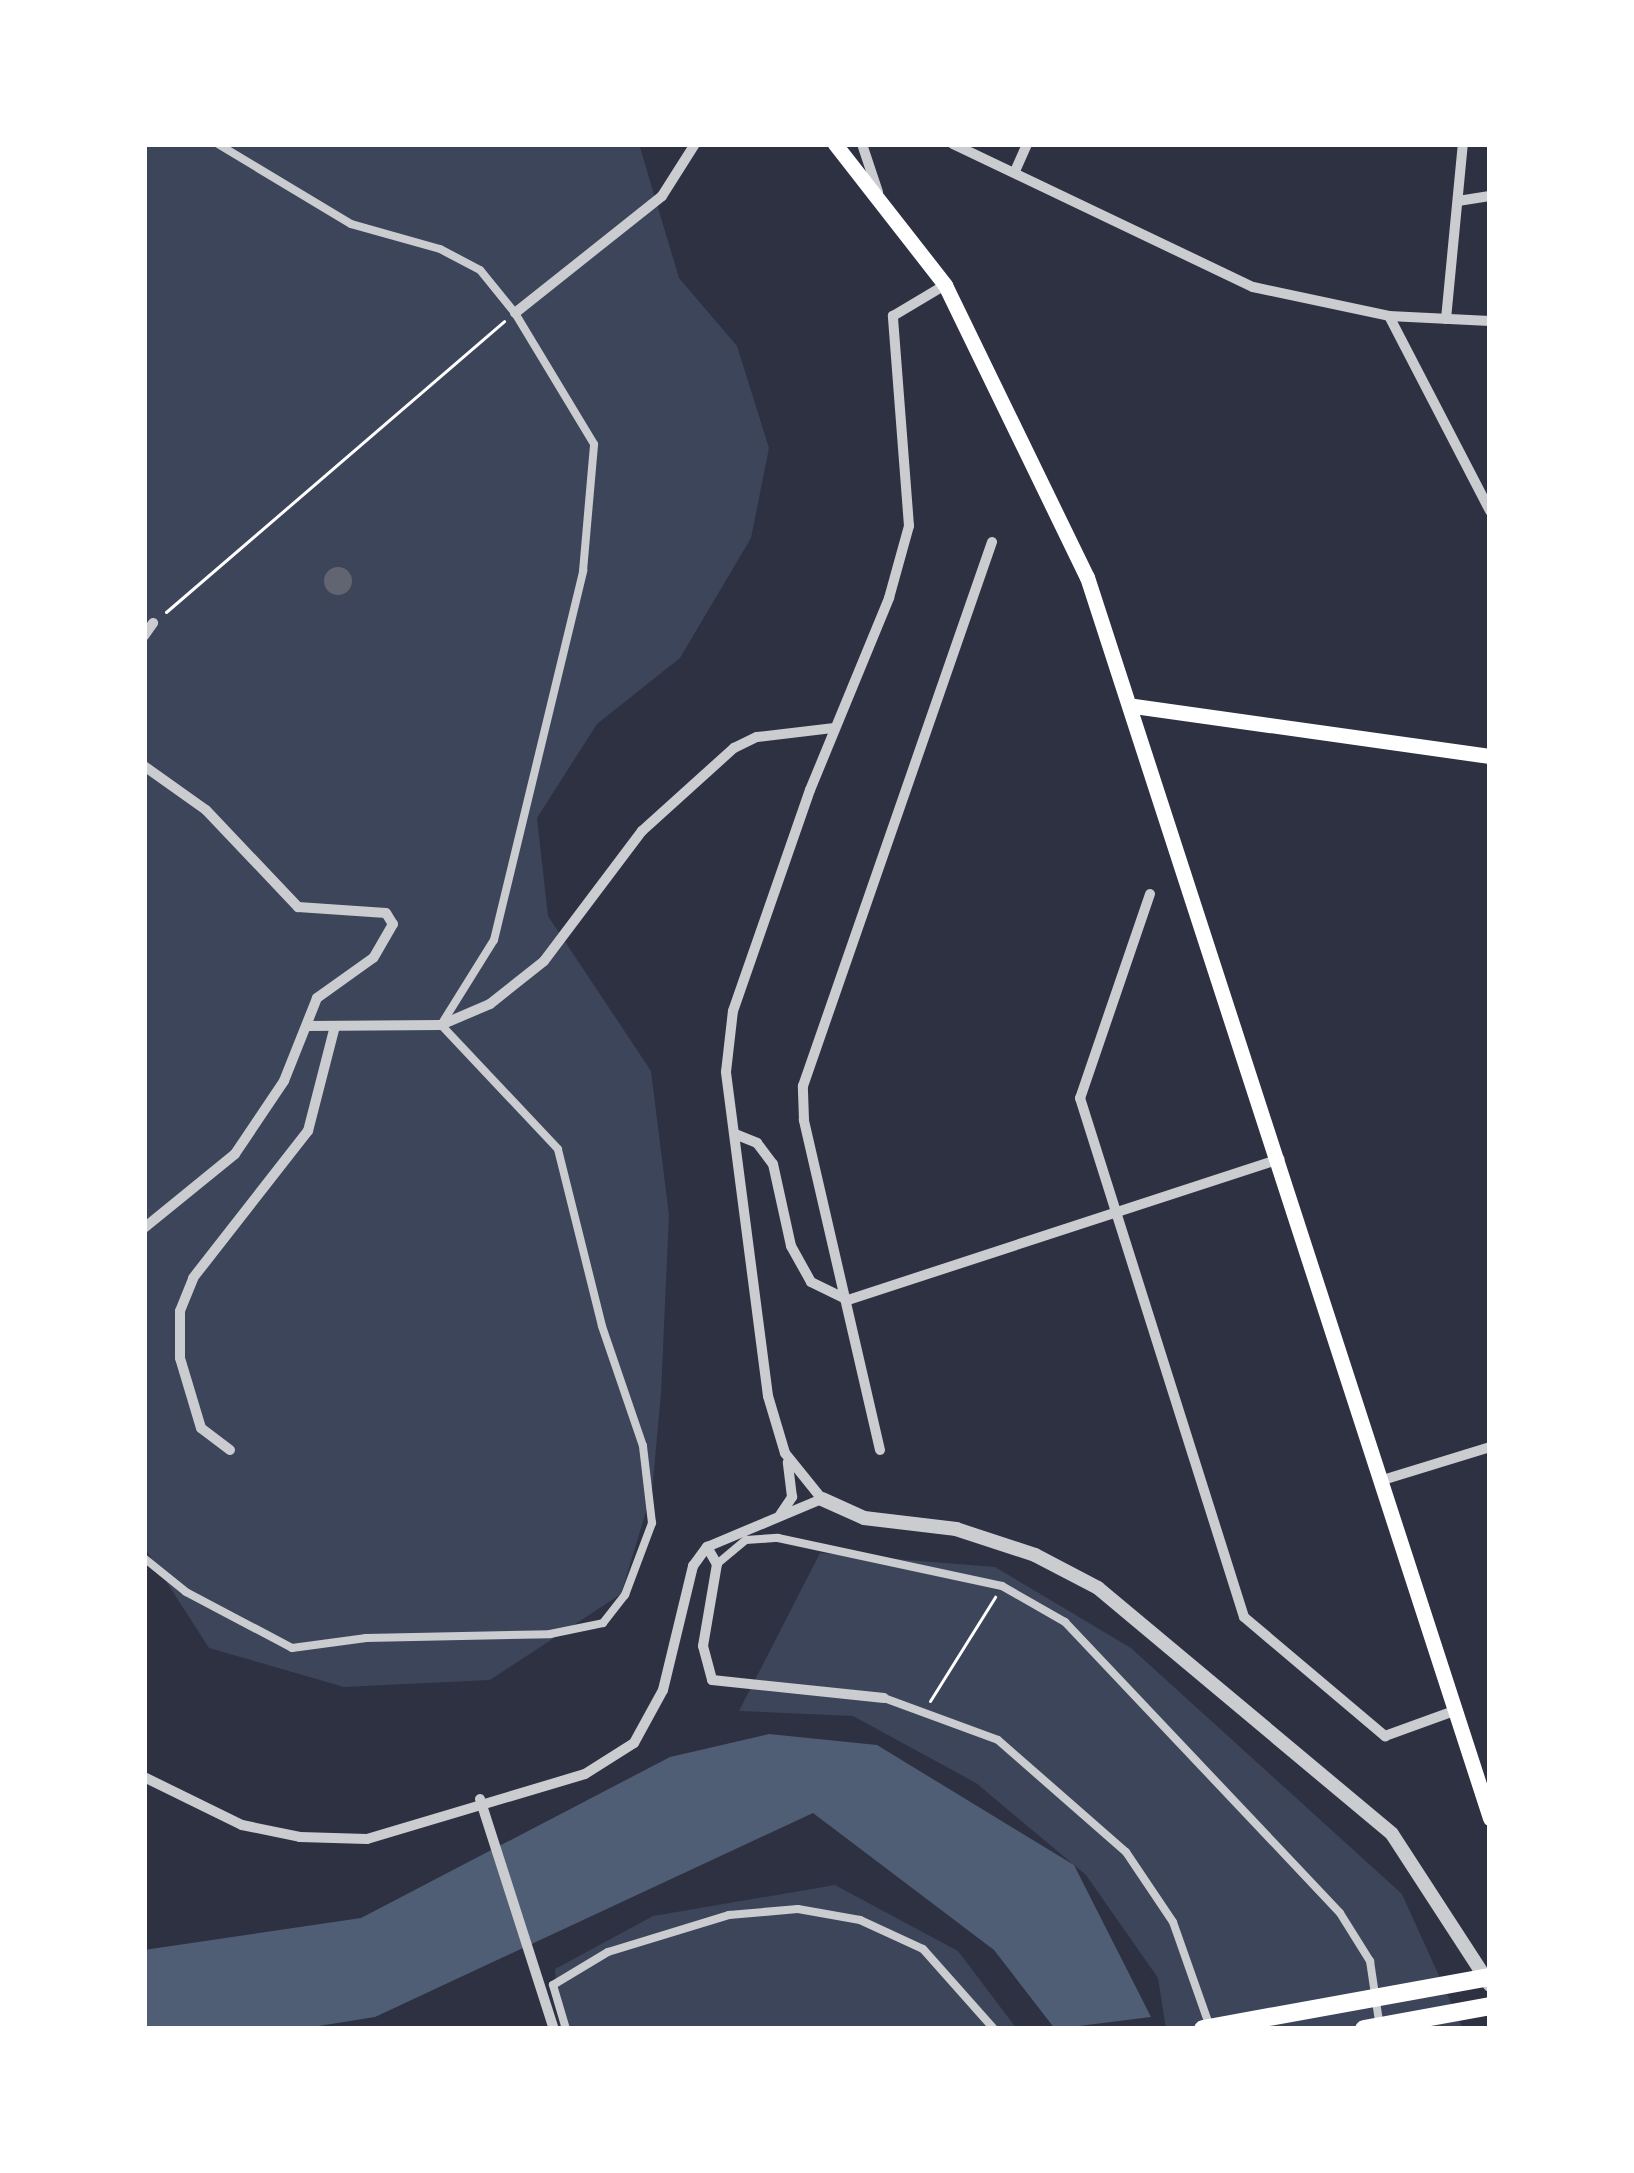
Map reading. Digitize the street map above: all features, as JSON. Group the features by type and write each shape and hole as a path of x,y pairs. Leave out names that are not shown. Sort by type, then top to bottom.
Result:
{"highway":[{"path":"1206,2029 1490,1981"},
{"path":"1364,2029 1490,2006"}],"main road":[{"path":"835,144 945,285 1045,479 1134,706 1386,1479 1490,1818"},
{"path":"1134,706 1490,756"}],"street":[{"path":"218,144 351,224 462,257 515,313 580,413 597,469 583,571 494,940 441,1025"},
{"path":"515,313 662,196 694,144"},
{"path":"862,144 880,199"},
{"path":"952,144 1016,169 1253,287 1389,316 1490,321"},
{"path":"1016,169 1027,144"},
{"path":"1446,319 1463,144"},
{"path":"1458,201 1490,196"},
{"path":"780,1515 794,1481 769,1396 726,1072 733,1011 834,728 890,598 909,526 893,316 945,285"},
{"path":"1389,316 1490,511"},
{"path":"880,1450 804,1120 803,1086 992,542"},
{"path":"144,636 153,623"},
{"path":"307,1026 441,1025 490,1004 544,962 642,831 734,748 757,737 834,728"},
{"path":"144,766 206,809 298,907 390,918 384,946 317,998 278,1092 235,1154 144,1228"},
{"path":"1150,894 1080,1098 1244,1617 1385,1736 1457,1710"},
{"path":"144,1558 186,1592 292,1648 578,1632 603,1622 625,1595 652,1523 651,1491 559,1149 441,1025"},
{"path":"230,1450 201,1428 180,1358 180,1311 193,1278 308,1131 335,1026"},
{"path":"735,1135 757,1143 773,1164 791,1246 811,1282 848,1300 1120,1216 1280,1159"},
{"path":"1386,1479 1490,1448"},
{"path":"785,1453 822,1499 864,1518 956,1529 1035,1555 1099,1588 1392,1834 1490,1981"},
{"path":"144,1777 242,1825 300,1838 368,1839 481,1799 585,1774 634,1743 663,1690 693,1566 707,1547 822,1499"},
{"path":"717,1564 746,1540 778,1538 1002,1586 1065,1622 1274,1836 1370,1961 1380,2029"},
{"path":"707,1547 717,1564 703,1646 712,1680 884,1698 926,1708 998,1740 1126,1852 1173,1922 1206,2029"},
{"path":"481,1799 554,2029"},
{"path":"566,2029 553,1985 608,1952 684,1924 798,1909 860,1920 923,1949 994,2029"}],"path":[{"path":"153,623 515,313"},
{"path":"926,1708 1002,1586"}],"shaded area":[{"path":"144,144 639,144 679,278 737,346 769,448 751,538 680,658 597,724 537,818 548,916 651,1071 669,1215 661,1393 652,1492 621,1594 490,1680 344,1687 209,1648 144,1547"},
{"path":"820,1553 995,1567 1131,1648 1402,1894 1463,2029 1166,2029 1158,1978 1086,1875 976,1783 853,1716 739,1711"},
{"path":"769,1734 877,1745 1074,1865 1151,2017 1055,2029 994,1950 813,1813 375,2017 300,2029 144,2029 144,1950 361,1918 670,1757"},
{"path":"835,1885 958,1951 1017,2029 560,2029 555,1969 653,1916"}],"building":[{"path":"338,567 348,571 352,581 348,591 338,595 328,591 324,581 328,571"}]}
